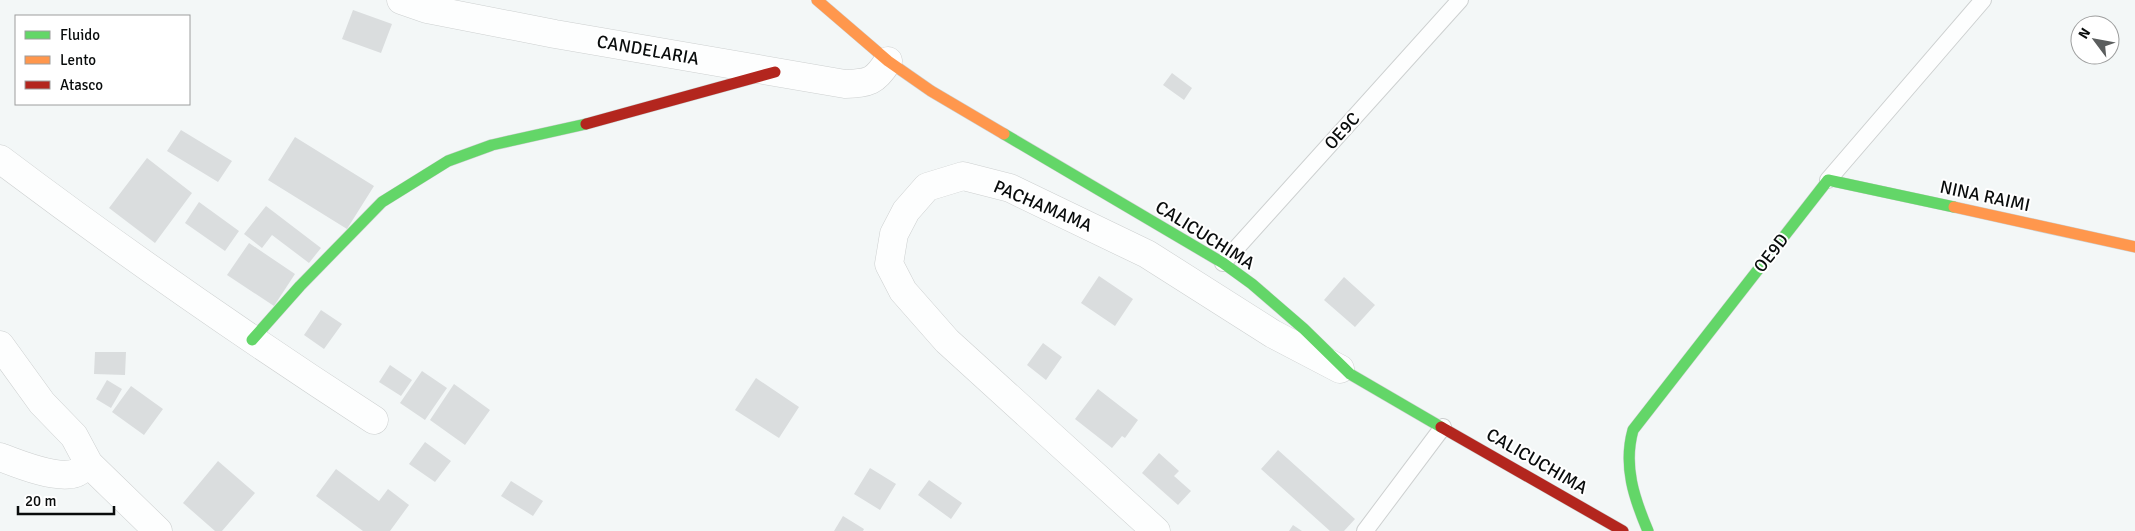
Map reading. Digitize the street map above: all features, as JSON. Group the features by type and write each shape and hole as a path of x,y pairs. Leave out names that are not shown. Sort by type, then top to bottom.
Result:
{"street":[{"name":"CANDELARIA","path":"401,0 427,9 482,20 845,84 861,83 874,79 888,61"},
{"name":"CALICUCHIMA","path":"818,0 888,61 931,91 1223,263 1252,284 1304,329 1350,374 1623,531"},
{"path":"252,340 300,286 382,202 448,162 492,146 583,125 775,72"},
{"path":"0,159 101,235 252,340 374,420"},
{"name":"PACHAMAMA","path":"1156,531 947,341 903,291 889,264 894,234 906,210 927,187 963,176 1010,188 1147,254 1274,334 1350,374"},
{"name":"NINA RAIMI","path":"1828,180 2135,247"},
{"name":"OE9D","path":"1648,531 1638,508 1627,461 1628,444 1633,430 1828,180"},
{"path":"0,345 42,403 74,436 89,464 158,531"},
{"path":"0,457 25,466 62,474 76,473 89,464"}],"lane":[{"name":"OE9C","path":"1223,263 1460,0"},
{"name":"OE9D","path":"1828,180 1983,0"},
{"path":"1365,531 1443,427"}],"building":[{"path":"353,10 392,24 381,53 342,39"},
{"path":"1172,73 1192,88 1184,100 1163,85"},
{"path":"181,130 232,161 218,182 167,151"},
{"path":"295,137 374,186 347,229 268,180"},
{"path":"147,158 192,193 155,243 109,208"},
{"path":"199,202 239,231 225,251 185,223"},
{"path":"266,206 321,248 309,263 272,235 262,248 244,234"},
{"path":"249,243 295,274 274,306 227,275"},
{"path":"1099,276 1133,299 1115,326 1081,303"},
{"path":"1344,277 1375,305 1355,327 1324,300"},
{"path":"321,310 342,324 324,349 304,335"},
{"path":"1043,343 1062,357 1046,380 1027,365"},
{"path":"95,352 126,352 125,375 94,374"},
{"path":"390,365 412,380 401,396 379,382"},
{"path":"422,371 447,388 425,420 400,403"},
{"path":"756,378 799,407 779,438 735,410"},
{"path":"107,380 122,389 111,408 96,399"},
{"path":"454,384 490,410 465,445 430,420"},
{"path":"131,386 163,409 144,435 112,412"},
{"path":"1098,389 1138,420 1125,438 1122,436 1112,448 1075,419"},
{"path":"425,442 451,461 435,482 409,464"},
{"path":"1278,450 1355,519 1344,531 1330,531 1261,469"},
{"path":"1159,453 1179,471 1174,476 1191,491 1178,505 1142,473"},
{"path":"218,461 255,493 222,531 215,531 183,503"},
{"path":"870,468 896,484 880,510 854,494"},
{"path":"336,469 379,501 388,489 409,505 390,531 363,531 316,496"},
{"path":"929,480 962,503 951,519 918,495"},
{"path":"511,481 543,501 533,516 501,496"},
{"path":"843,516 864,529 863,531 834,531"},
{"path":"1293,525 1302,531 1289,531"}],"traffic: fast":[{"path":"252,340 300,286 382,202 448,161 492,145 586,124"},
{"path":"1004,134 1223,263 1252,284 1304,329 1350,374 1441,427"},
{"path":"1648,531 1634,494 1630,469 1629,456 1633,430 1828,180 1954,207"}],"traffic: slow":[{"path":"817,0 888,61 931,91 1004,134"},
{"path":"1954,207 2135,247"}],"traffic: jam":[{"path":"586,124 775,72"},
{"path":"1441,427 1623,531"}]}
